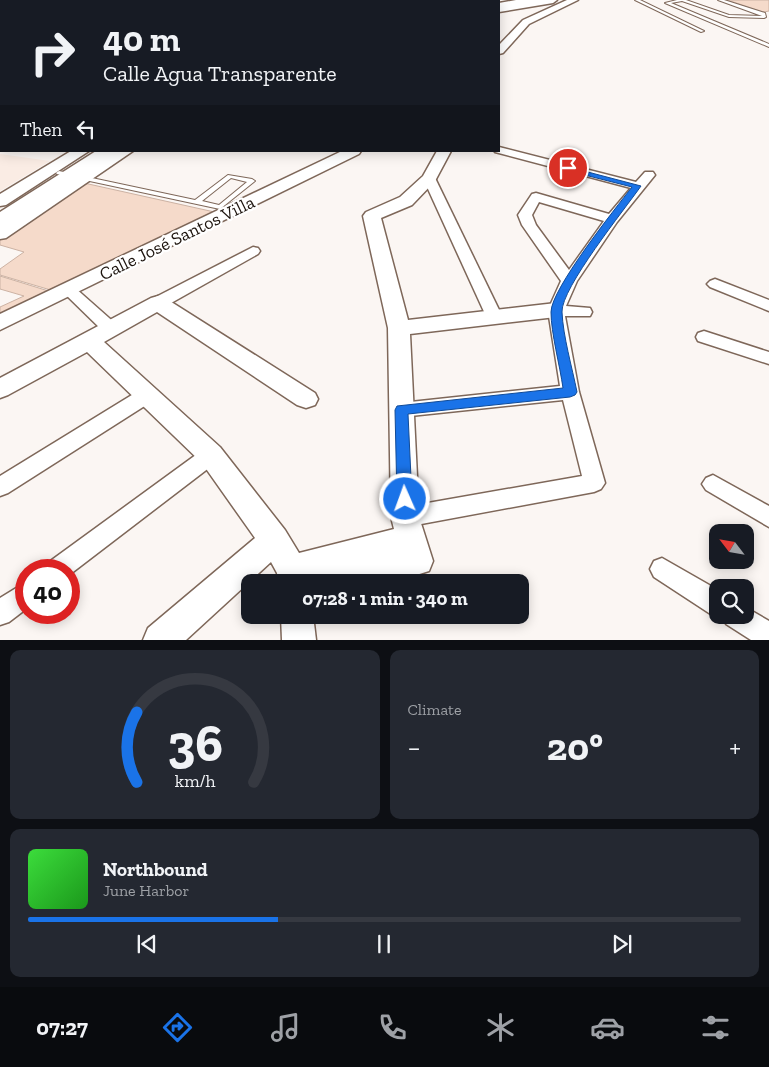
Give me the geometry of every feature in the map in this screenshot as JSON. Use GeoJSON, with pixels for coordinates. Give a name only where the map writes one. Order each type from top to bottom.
{"type":"FeatureCollection","features":[{"type":"Feature","properties":{"kind":"main road"},"geometry":{"type":"LineString","coordinates":[[500,5],[520,0]]}},
{"type":"Feature","properties":{"kind":"main road"},"geometry":{"type":"LineString","coordinates":[[500,5],[536,0]]}},
{"type":"Feature","properties":{"kind":"main road"},"geometry":{"type":"LineString","coordinates":[[0,221],[95,152]]}},
{"type":"Feature","properties":{"kind":"main road"},"geometry":{"type":"LineString","coordinates":[[0,210],[107,152]]}},
{"type":"Feature","properties":{"kind":"street"},"geometry":{"type":"LineString","coordinates":[[500,5],[554,0]]}},
{"type":"Feature","properties":{"kind":"street"},"geometry":{"type":"LineString","coordinates":[[500,51],[526,22],[574,0]]}},
{"type":"Feature","properties":{"kind":"street"},"geometry":{"type":"LineString","coordinates":[[299,574],[594,483],[570,392],[557,315],[569,281],[612,219],[643,180],[500,150]]}},
{"type":"Feature","properties":{"kind":"street"},"geometry":{"type":"LineString","coordinates":[[0,234],[61,176],[81,152]]}},
{"type":"Feature","properties":{"kind":"street"},"geometry":{"type":"LineString","coordinates":[[0,201],[123,152]]}},
{"type":"Feature","properties":{"kind":"street","name":"Calle José Santos Villa"},"geometry":{"type":"LineString","coordinates":[[0,323],[351,152]]}},
{"type":"Feature","properties":{"kind":"street"},"geometry":{"type":"LineString","coordinates":[[412,538],[401,410],[400,333],[372,216],[406,201],[429,178],[443,152]]}},
{"type":"Feature","properties":{"kind":"street"},"geometry":{"type":"LineString","coordinates":[[429,178],[494,316]]}},
{"type":"Feature","properties":{"kind":"street"},"geometry":{"type":"LineString","coordinates":[[569,281],[529,225],[525,216],[528,208],[536,197],[612,219]]}},
{"type":"Feature","properties":{"kind":"street"},"geometry":{"type":"LineString","coordinates":[[0,389],[253,251]]}},
{"type":"Feature","properties":{"kind":"street"},"geometry":{"type":"LineString","coordinates":[[715,284],[769,306]]}},
{"type":"Feature","properties":{"kind":"street"},"geometry":{"type":"LineString","coordinates":[[69,290],[100,335],[147,395],[211,454],[274,540],[292,574]]}},
{"type":"Feature","properties":{"kind":"street"},"geometry":{"type":"LineString","coordinates":[[158,303],[306,399]]}},
{"type":"Feature","properties":{"kind":"street"},"geometry":{"type":"LineString","coordinates":[[400,333],[584,312]]}},
{"type":"Feature","properties":{"kind":"street"},"geometry":{"type":"LineString","coordinates":[[400,333],[494,316],[557,315]]}},
{"type":"Feature","properties":{"kind":"street"},"geometry":{"type":"LineString","coordinates":[[704,337],[769,358]]}},
{"type":"Feature","properties":{"kind":"street"},"geometry":{"type":"LineString","coordinates":[[401,410],[570,392]]}},
{"type":"Feature","properties":{"kind":"street"},"geometry":{"type":"LineString","coordinates":[[0,487],[147,395]]}},
{"type":"Feature","properties":{"kind":"street"},"geometry":{"type":"LineString","coordinates":[[73,559],[211,454]]}},
{"type":"Feature","properties":{"kind":"street"},"geometry":{"type":"LineString","coordinates":[[713,484],[769,517]]}},
{"type":"Feature","properties":{"kind":"street"},"geometry":{"type":"LineString","coordinates":[[356,574],[412,538]]}},
{"type":"Feature","properties":{"kind":"street"},"geometry":{"type":"LineString","coordinates":[[160,640],[274,540]]}},
{"type":"Feature","properties":{"kind":"street"},"geometry":{"type":"LineString","coordinates":[[662,569],[709,598]]}},
{"type":"Feature","properties":{"kind":"street"},"geometry":{"type":"LineString","coordinates":[[0,613],[15,602]]}},
{"type":"Feature","properties":{"kind":"street"},"geometry":{"type":"LineString","coordinates":[[297,624],[298,640]]}},
{"type":"Feature","properties":{"kind":"street"},"geometry":{"type":"LineString","coordinates":[[750,624],[769,636]]}},
{"type":"Feature","properties":{"kind":"lane"},"geometry":{"type":"LineString","coordinates":[[636,0],[702,31]]}},
{"type":"Feature","properties":{"kind":"lane"},"geometry":{"type":"LineString","coordinates":[[769,17],[729,16],[682,0],[667,3],[769,46]]}},
{"type":"Feature","properties":{"kind":"lane"},"geometry":{"type":"LineString","coordinates":[[720,0],[764,14],[764,17]]}},
{"type":"Feature","properties":{"kind":"lane"},"geometry":{"type":"LineString","coordinates":[[61,176],[220,207],[252,181],[230,176],[197,202]]}},
{"type":"Feature","properties":{"kind":"shaded area"},"geometry":{"type":"Polygon","coordinates":[[[0,154],[50,161],[0,191],[0,154]]]}},
{"type":"Feature","properties":{"kind":"building"},"geometry":{"type":"Polygon","coordinates":[[[727,0],[769,0],[769,11],[764,12],[727,0]]]}},
{"type":"Feature","properties":{"kind":"building"},"geometry":{"type":"Polygon","coordinates":[[[84,183],[219,213],[54,291],[0,275],[0,269],[24,252],[0,245],[0,239],[84,183]]]}},
{"type":"Feature","properties":{"kind":"building"},"geometry":{"type":"Polygon","coordinates":[[[0,276],[55,293],[0,315],[0,307],[24,296],[0,289],[0,276]]]}},
{"type":"Feature","properties":{"kind":"route"},"geometry":{"type":"LineString","coordinates":[[405,499],[401,410],[570,392],[556,310],[569,281],[637,186],[568,168]]}}]}
